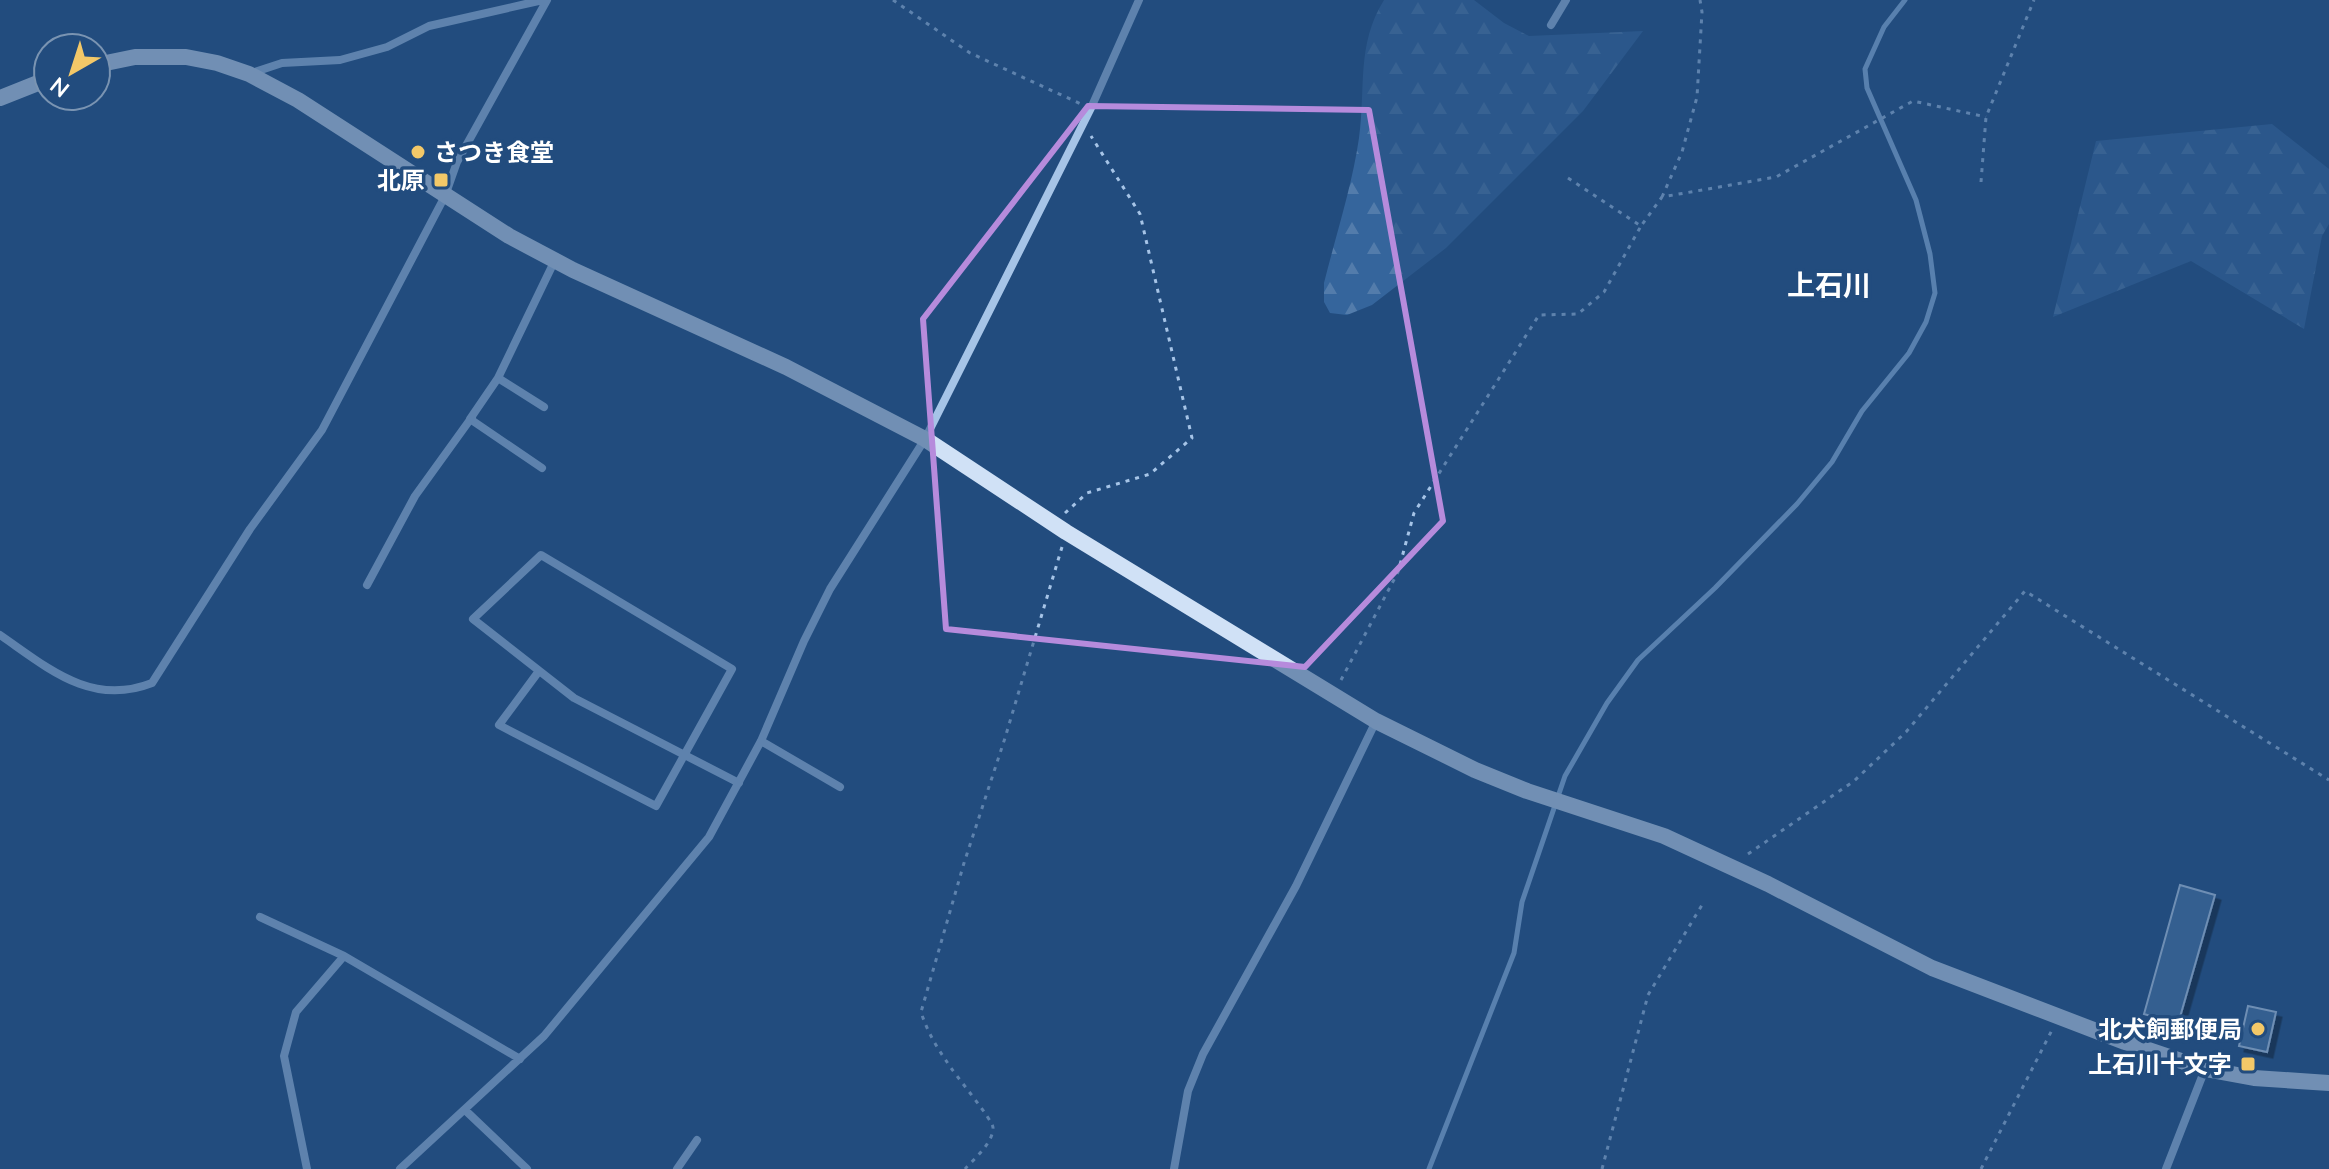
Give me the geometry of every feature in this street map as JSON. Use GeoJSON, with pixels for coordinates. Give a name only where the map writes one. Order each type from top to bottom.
{"type":"FeatureCollection","features":[{"type":"Feature","properties":{"kind":"street"},"geometry":{"type":"LineString","coordinates":[[249,74],[282,63],[340,60],[387,47],[429,26],[545,0]]}},
{"type":"Feature","properties":{"kind":"street"},"geometry":{"type":"LineString","coordinates":[[0,635],[60,676],[84,686],[110,691],[139,688],[152,683],[250,529],[322,430],[445,196],[457,162],[545,0]]}},
{"type":"Feature","properties":{"kind":"street"},"geometry":{"type":"LineString","coordinates":[[400,1169],[544,1036],[709,837],[761,741],[830,589],[925,439],[1084,124],[1139,0]]}},
{"type":"Feature","properties":{"kind":"street"},"geometry":{"type":"LineString","coordinates":[[1551,25],[1566,0]]}},
{"type":"Feature","properties":{"kind":"street"},"geometry":{"type":"LineString","coordinates":[[112,62],[135,57],[186,57],[249,74],[298,100],[509,236],[786,367],[925,439],[1060,528],[1376,721],[1475,770],[1527,791],[1664,836],[1732,866],[1932,968],[2059,1017],[2205,1069],[2254,1078],[2329,1083]]}},
{"type":"Feature","properties":{"kind":"street"},"geometry":{"type":"LineString","coordinates":[[0,98],[32,85]]}},
{"type":"Feature","properties":{"kind":"street"},"geometry":{"type":"LineString","coordinates":[[367,585],[415,496],[498,378],[555,260]]}},
{"type":"Feature","properties":{"kind":"street"},"geometry":{"type":"LineString","coordinates":[[498,378],[544,407]]}},
{"type":"Feature","properties":{"kind":"street"},"geometry":{"type":"LineString","coordinates":[[472,416],[470,419],[542,468]]}},
{"type":"Feature","properties":{"kind":"street"},"geometry":{"type":"LineString","coordinates":[[539,671],[499,725],[656,806],[685,755],[732,669],[541,555],[473,619],[574,698],[685,755],[739,783]]}},
{"type":"Feature","properties":{"kind":"street"},"geometry":{"type":"LineString","coordinates":[[1174,1169],[1188,1091],[1203,1054],[1296,886],[1376,721]]}},
{"type":"Feature","properties":{"kind":"street"},"geometry":{"type":"LineString","coordinates":[[761,741],[840,787]]}},
{"type":"Feature","properties":{"kind":"street"},"geometry":{"type":"LineString","coordinates":[[260,917],[344,956],[520,1059]]}},
{"type":"Feature","properties":{"kind":"street"},"geometry":{"type":"LineString","coordinates":[[307,1169],[284,1056],[296,1012],[344,956]]}},
{"type":"Feature","properties":{"kind":"street"},"geometry":{"type":"LineString","coordinates":[[2166,1169],[2205,1069]]}},
{"type":"Feature","properties":{"kind":"street"},"geometry":{"type":"LineString","coordinates":[[465,1110],[527,1169]]}},
{"type":"Feature","properties":{"kind":"street"},"geometry":{"type":"LineString","coordinates":[[677,1169],[697,1140]]}},
{"type":"Feature","properties":{"kind":"path"},"geometry":{"type":"LineString","coordinates":[[893,0],[970,53],[1091,108]]}},
{"type":"Feature","properties":{"kind":"path"},"geometry":{"type":"LineString","coordinates":[[1333,694],[1398,572],[1414,513],[1539,315],[1578,314],[1604,292],[1641,226],[1662,197],[1682,152],[1697,97],[1700,0]]}},
{"type":"Feature","properties":{"kind":"path"},"geometry":{"type":"LineString","coordinates":[[1981,182],[1986,117],[2034,0]]}},
{"type":"Feature","properties":{"kind":"path"},"geometry":{"type":"LineString","coordinates":[[1662,197],[1776,177],[1913,101],[1986,117]]}},
{"type":"Feature","properties":{"kind":"path"},"geometry":{"type":"LineString","coordinates":[[965,1169],[991,1138],[994,1126],[989,1115],[972,1099],[945,1060],[926,1029],[921,1012],[964,863],[1005,738],[1060,528],[1087,493],[1150,474],[1192,438],[1140,214],[1084,124]]}},
{"type":"Feature","properties":{"kind":"path"},"geometry":{"type":"LineString","coordinates":[[1568,178],[1641,226]]}},
{"type":"Feature","properties":{"kind":"path"},"geometry":{"type":"LineString","coordinates":[[1732,866],[1854,781],[1906,732],[2025,591],[2329,780]]}},
{"type":"Feature","properties":{"kind":"path"},"geometry":{"type":"LineString","coordinates":[[1602,1169],[1648,995],[1702,905]]}},
{"type":"Feature","properties":{"kind":"path"},"geometry":{"type":"LineString","coordinates":[[1981,1169],[2059,1017]]}},
{"type":"Feature","properties":{"kind":"highlighted area"},"geometry":{"type":"Polygon","coordinates":[[[1088,106],[1369,110],[1443,521],[1305,667],[946,629],[923,319],[1088,106]]]}},
{"type":"Feature","properties":{"kind":"green space"},"geometry":{"type":"Polygon","coordinates":[[[1384,0],[1474,0],[1504,23],[1529,36],[1643,31],[1583,111],[1446,248],[1372,305],[1347,315],[1330,313],[1324,302],[1324,283],[1356,156],[1369,34],[1384,0]]]}},
{"type":"Feature","properties":{"kind":"green space"},"geometry":{"type":"Polygon","coordinates":[[[2272,124],[2329,169],[2329,224],[2322,236],[2304,329],[2191,261],[2053,317],[2096,141],[2272,124]]]}},
{"type":"Feature","properties":{"kind":"building"},"geometry":{"type":"Polygon","coordinates":[[[2180,885],[2215,895],[2178,1024],[2144,1014],[2180,885]]]}},
{"type":"Feature","properties":{"kind":"building","name":"北犬飼郵便局"},"geometry":{"type":"Polygon","coordinates":[[[2248,1006],[2276,1012],[2267,1052],[2239,1046],[2248,1006]]]}},
{"type":"Feature","properties":{"kind":"waterway"},"geometry":{"type":"LineString","coordinates":[[1429,1169],[1514,953],[1522,902],[1565,776],[1607,703],[1638,660],[1715,588],[1797,504],[1832,462],[1862,411],[1909,353],[1926,322],[1935,293],[1930,254],[1916,200],[1867,88],[1865,69],[1884,27],[1905,0]]}},
{"type":"Feature","properties":{"kind":"place","name":"さつき食堂"},"geometry":{"type":"Point","coordinates":[418,152]}},
{"type":"Feature","properties":{"kind":"place","name":"北原"},"geometry":{"type":"Point","coordinates":[441,180]}},
{"type":"Feature","properties":{"kind":"place","name":"北犬飼郵便局"},"geometry":{"type":"Point","coordinates":[2258,1029]}},
{"type":"Feature","properties":{"kind":"place","name":"上石川十文字"},"geometry":{"type":"Point","coordinates":[2248,1064]}},
{"type":"Feature","properties":{"kind":"district","name":"上石川"},"geometry":{"type":"Point","coordinates":[1829,284]}}]}
